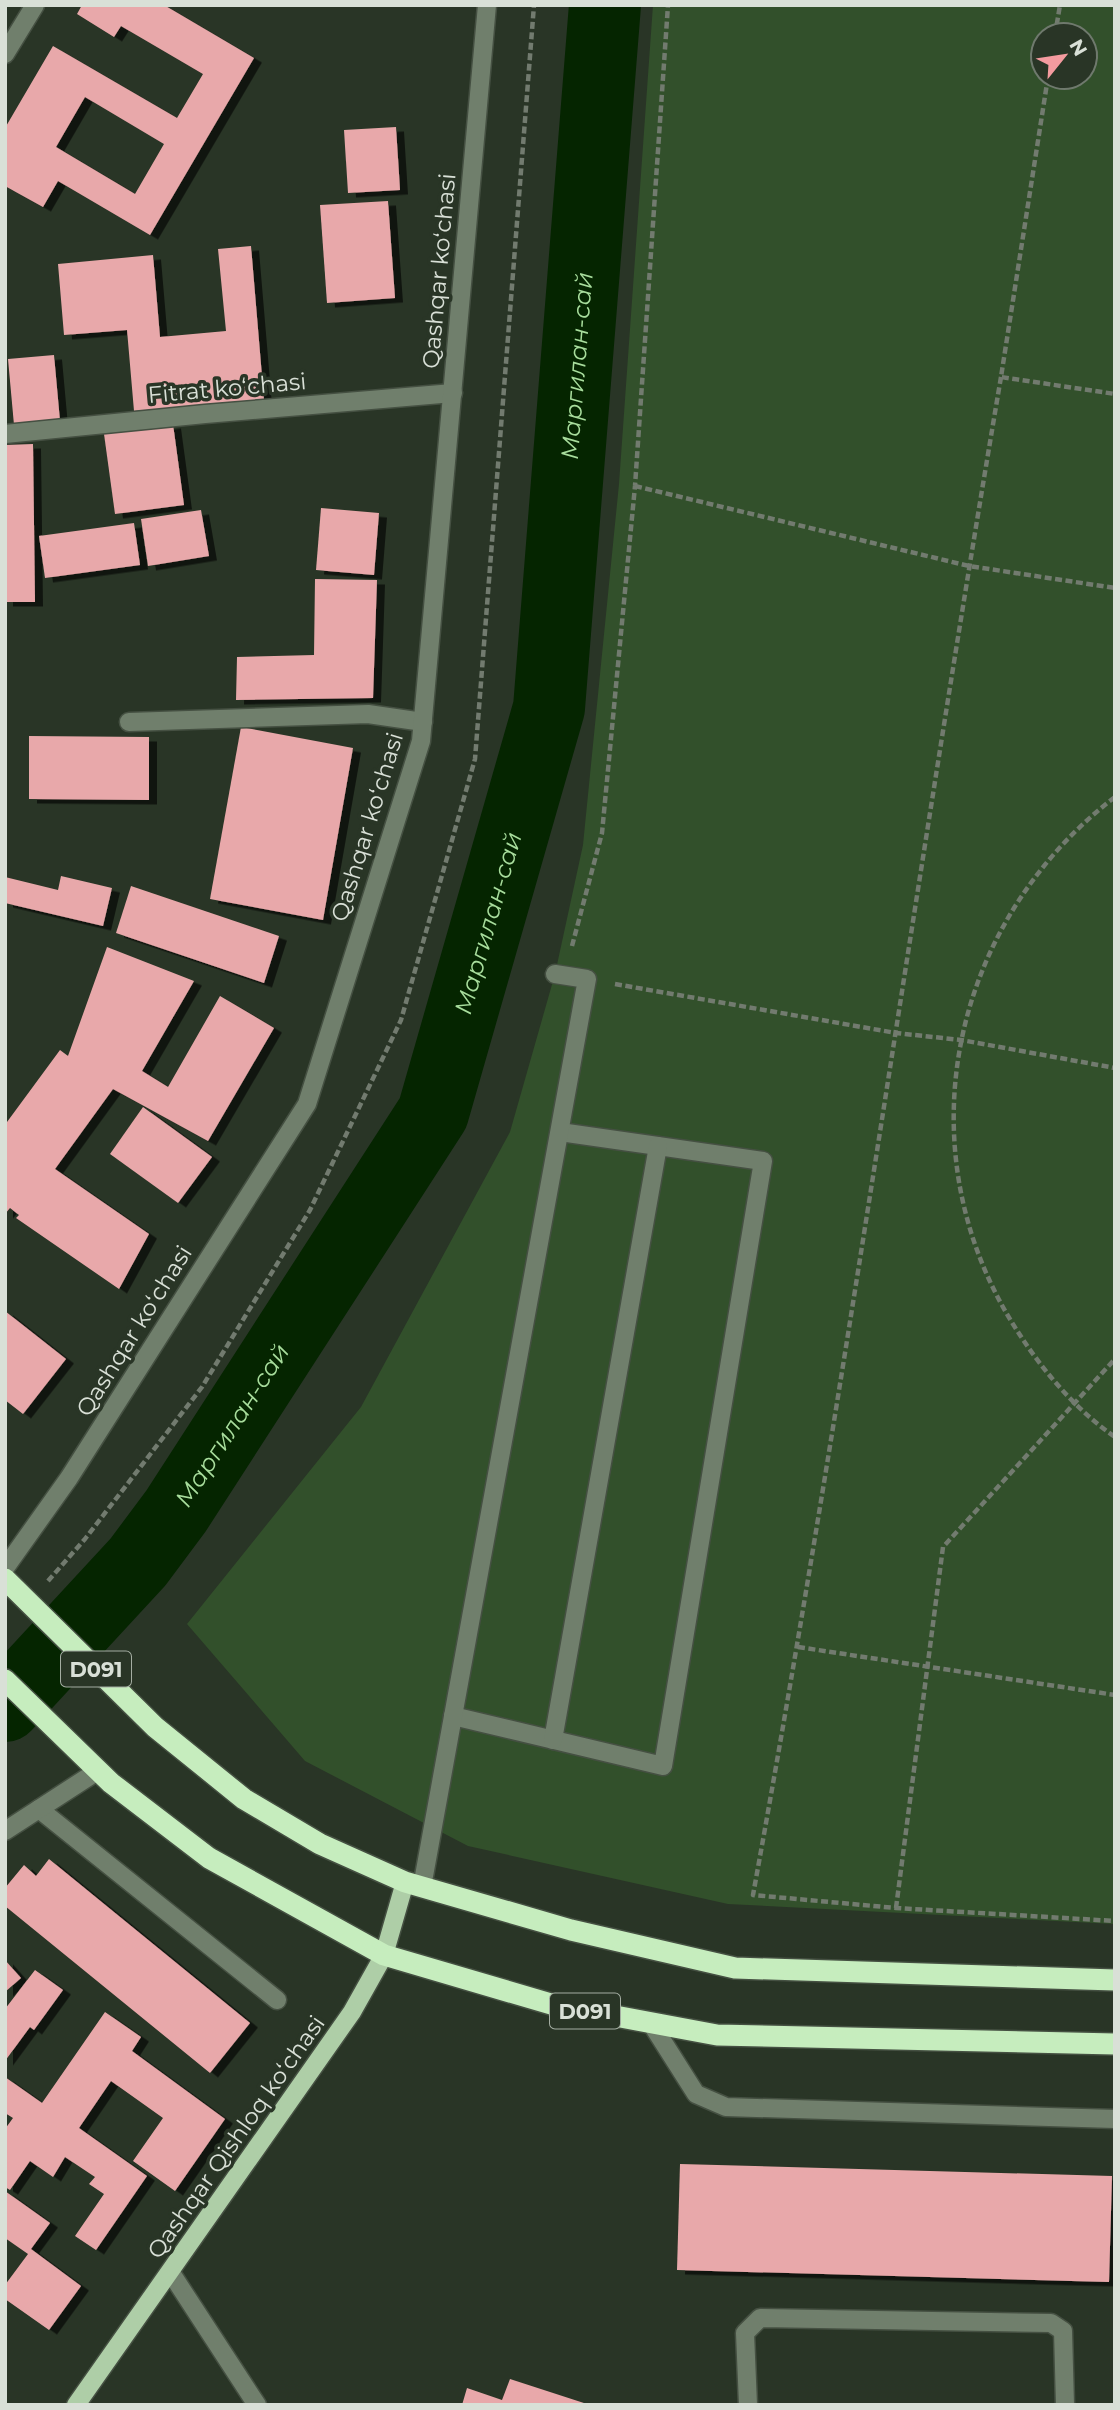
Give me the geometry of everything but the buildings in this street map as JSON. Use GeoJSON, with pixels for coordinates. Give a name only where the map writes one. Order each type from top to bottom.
{"type":"FeatureCollection","features":[{"type":"Feature","properties":{"kind":"highway","name":"D091"},"geometry":{"type":"LineString","coordinates":[[5,1579],[155,1727],[244,1799],[320,1844],[413,1884],[571,1930],[735,1968],[1115,1980]]}},
{"type":"Feature","properties":{"kind":"highway","name":"D091"},"geometry":{"type":"LineString","coordinates":[[5,1680],[105,1777],[209,1858],[384,1955],[551,2004],[717,2035],[1115,2044]]}},
{"type":"Feature","properties":{"kind":"main road","name":"Qashqar Qishloq koʻchasi"},"geometry":{"type":"LineString","coordinates":[[76,2405],[352,2012],[384,1955],[413,1884]]}},
{"type":"Feature","properties":{"kind":"street"},"geometry":{"type":"LineString","coordinates":[[5,54],[35,5]]}},
{"type":"Feature","properties":{"kind":"street","name":"Qashqar koʻchasi"},"geometry":{"type":"LineString","coordinates":[[5,1568],[69,1478],[307,1104],[421,741],[487,5]]}},
{"type":"Feature","properties":{"kind":"street","name":"Fitrat koʻchasi"},"geometry":{"type":"LineString","coordinates":[[5,434],[453,393]]}},
{"type":"Feature","properties":{"kind":"street"},"geometry":{"type":"LineString","coordinates":[[129,722],[369,714],[423,722]]}},
{"type":"Feature","properties":{"kind":"street"},"geometry":{"type":"LineString","coordinates":[[413,1884],[453,1716],[587,979],[560,975]]}},
{"type":"Feature","properties":{"kind":"street"},"geometry":{"type":"LineString","coordinates":[[453,1716],[663,1766],[763,1161],[560,1132]]}},
{"type":"Feature","properties":{"kind":"street"},"geometry":{"type":"LineString","coordinates":[[553,1740],[659,1146]]}},
{"type":"Feature","properties":{"kind":"street"},"geometry":{"type":"LineString","coordinates":[[5,1831],[39,1809],[105,1777]]}},
{"type":"Feature","properties":{"kind":"street"},"geometry":{"type":"LineString","coordinates":[[39,1809],[277,2000]]}},
{"type":"Feature","properties":{"kind":"street"},"geometry":{"type":"LineString","coordinates":[[651,2023],[696,2094],[726,2107],[1115,2119]]}},
{"type":"Feature","properties":{"kind":"street"},"geometry":{"type":"LineString","coordinates":[[171,2273],[257,2405]]}},
{"type":"Feature","properties":{"kind":"street"},"geometry":{"type":"LineString","coordinates":[[748,2405],[745,2333],[760,2318],[1051,2323],[1063,2332],[1065,2405]]}},
{"type":"Feature","properties":{"kind":"path"},"geometry":{"type":"LineString","coordinates":[[560,975],[602,834],[635,486],[668,5]]}},
{"type":"Feature","properties":{"kind":"path"},"geometry":{"type":"LineString","coordinates":[[1046,91],[798,1647],[753,1895],[896,1908],[1115,1921]]}},
{"type":"Feature","properties":{"kind":"path"},"geometry":{"type":"LineString","coordinates":[[1001,377],[1115,394]]}},
{"type":"Feature","properties":{"kind":"path"},"geometry":{"type":"LineString","coordinates":[[635,486],[969,566],[1115,589]]}},
{"type":"Feature","properties":{"kind":"path"},"geometry":{"type":"LineString","coordinates":[[1115,797],[1091,815],[1056,849],[1024,889],[999,932],[978,977],[961,1040],[955,1075],[953,1125],[958,1175],[968,1223],[984,1271],[1007,1316],[1035,1358],[1075,1403],[1115,1437]]}},
{"type":"Feature","properties":{"kind":"path"},"geometry":{"type":"LineString","coordinates":[[587,979],[1115,1068]]}},
{"type":"Feature","properties":{"kind":"path"},"geometry":{"type":"LineString","coordinates":[[896,1908],[943,1547],[1115,1359]]}},
{"type":"Feature","properties":{"kind":"path"},"geometry":{"type":"LineString","coordinates":[[798,1647],[1115,1695]]}},
{"type":"Feature","properties":{"kind":"green space"},"geometry":{"type":"Polygon","coordinates":[[[653,5],[1115,5],[1115,1924],[728,1904],[468,1846],[305,1761],[187,1624],[361,1407],[510,1132],[555,974],[583,845],[619,484],[653,5]]]}},
{"type":"Feature","properties":{"kind":"waterway","name":"Маргилан-сай"},"geometry":{"type":"LineString","coordinates":[[5,1706],[138,1562],[176,1511],[433,1113],[549,708],[605,5]]}}]}
